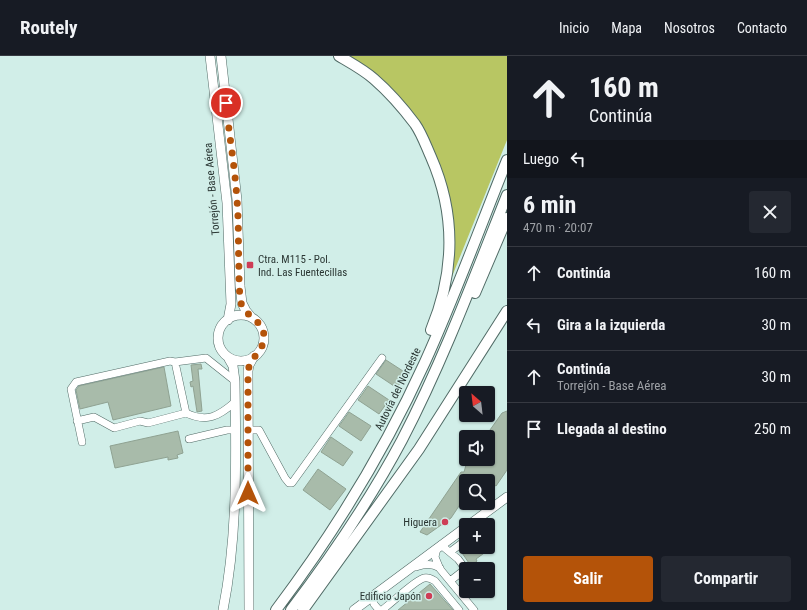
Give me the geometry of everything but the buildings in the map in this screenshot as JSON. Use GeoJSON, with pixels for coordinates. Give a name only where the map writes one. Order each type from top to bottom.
{"type":"FeatureCollection","features":[{"type":"Feature","properties":{"kind":"highway"},"geometry":{"type":"LineString","coordinates":[[339,56],[374,78],[415,125],[438,174],[443,190],[450,232],[449,267],[445,289],[436,318],[390,434]]}},
{"type":"Feature","properties":{"kind":"highway","name":"Autovía del Nordeste"},"geometry":{"type":"LineString","coordinates":[[276,610],[293,588],[350,502],[390,434],[425,362],[507,160]]}},
{"type":"Feature","properties":{"kind":"highway"},"geometry":{"type":"LineString","coordinates":[[448,344],[507,195]]}},
{"type":"Feature","properties":{"kind":"highway"},"geometry":{"type":"LineString","coordinates":[[291,610],[362,509],[402,440],[448,344],[472,300],[507,218]]}},
{"type":"Feature","properties":{"kind":"highway"},"geometry":{"type":"LineString","coordinates":[[303,610],[419,449],[507,311]]}},
{"type":"Feature","properties":{"kind":"main road","name":"Torrejón - Base Aérea"},"geometry":{"type":"LineString","coordinates":[[210,56],[227,203],[231,304],[228,320]]}},
{"type":"Feature","properties":{"kind":"main road","name":"Torrejón - Base Aérea"},"geometry":{"type":"LineString","coordinates":[[221,56],[237,200],[240,286],[242,303],[251,317]]}},
{"type":"Feature","properties":{"kind":"main road"},"geometry":{"type":"LineString","coordinates":[[223,610],[231,556],[234,486],[235,381],[233,366],[230,359],[220,348],[218,335],[221,326],[228,320],[239,315],[251,317],[260,323],[264,334],[262,346],[254,356],[249,365],[248,371],[249,610]]}},
{"type":"Feature","properties":{"kind":"main road"},"geometry":{"type":"LineString","coordinates":[[230,359],[240,361],[254,356]]}},
{"type":"Feature","properties":{"kind":"main road"},"geometry":{"type":"LineString","coordinates":[[479,518],[507,497]]}},
{"type":"Feature","properties":{"kind":"main road"},"geometry":{"type":"LineString","coordinates":[[355,610],[406,570],[459,533]]}},
{"type":"Feature","properties":{"kind":"street"},"geometry":{"type":"LineString","coordinates":[[82,442],[71,389],[76,382],[170,361],[175,362],[206,358],[235,381]]}},
{"type":"Feature","properties":{"kind":"street"},"geometry":{"type":"LineString","coordinates":[[248,430],[259,430],[285,478],[289,483],[292,483],[382,358]]}},
{"type":"Feature","properties":{"kind":"street"},"geometry":{"type":"LineString","coordinates":[[175,362],[186,413]]}},
{"type":"Feature","properties":{"kind":"street"},"geometry":{"type":"LineString","coordinates":[[78,421],[94,417],[114,428],[140,421],[148,423],[186,413],[195,418],[207,418],[219,415],[235,402]]}},
{"type":"Feature","properties":{"kind":"street"},"geometry":{"type":"LineString","coordinates":[[190,439],[227,430],[235,430]]}},
{"type":"Feature","properties":{"kind":"street"},"geometry":{"type":"LineString","coordinates":[[440,569],[435,557],[439,547],[446,537],[507,493]]}},
{"type":"Feature","properties":{"kind":"street"},"geometry":{"type":"LineString","coordinates":[[450,552],[459,545]]}},
{"type":"Feature","properties":{"kind":"street"},"geometry":{"type":"LineString","coordinates":[[439,547],[450,552],[464,567],[463,571],[450,581]]}},
{"type":"Feature","properties":{"kind":"street"},"geometry":{"type":"LineString","coordinates":[[406,570],[428,564],[434,565],[440,569],[474,610]]}},
{"type":"Feature","properties":{"kind":"street"},"geometry":{"type":"LineString","coordinates":[[372,597],[374,604],[381,610],[417,581],[431,578],[459,610]]}},
{"type":"Feature","properties":{"kind":"green space"},"geometry":{"type":"Polygon","coordinates":[[[349,56],[507,56],[507,140],[449,284],[453,226],[449,195],[440,165],[425,133],[381,80],[349,56]]]}},
{"type":"Feature","properties":{"kind":"place","name":"Ctra. M115 - Pol. Ind. Las Fuentecillas"},"geometry":{"type":"Point","coordinates":[250,265]}},
{"type":"Feature","properties":{"kind":"place","name":"Higuera"},"geometry":{"type":"Point","coordinates":[445,522]}},
{"type":"Feature","properties":{"kind":"place","name":"Edificio Japón"},"geometry":{"type":"Point","coordinates":[429,596]}},
{"type":"Feature","properties":{"kind":"route"},"geometry":{"type":"LineString","coordinates":[[226,103],[237,200],[242,303],[251,317],[260,323],[264,334],[262,346],[254,356],[249,365],[248,371],[248,493]]}}]}
